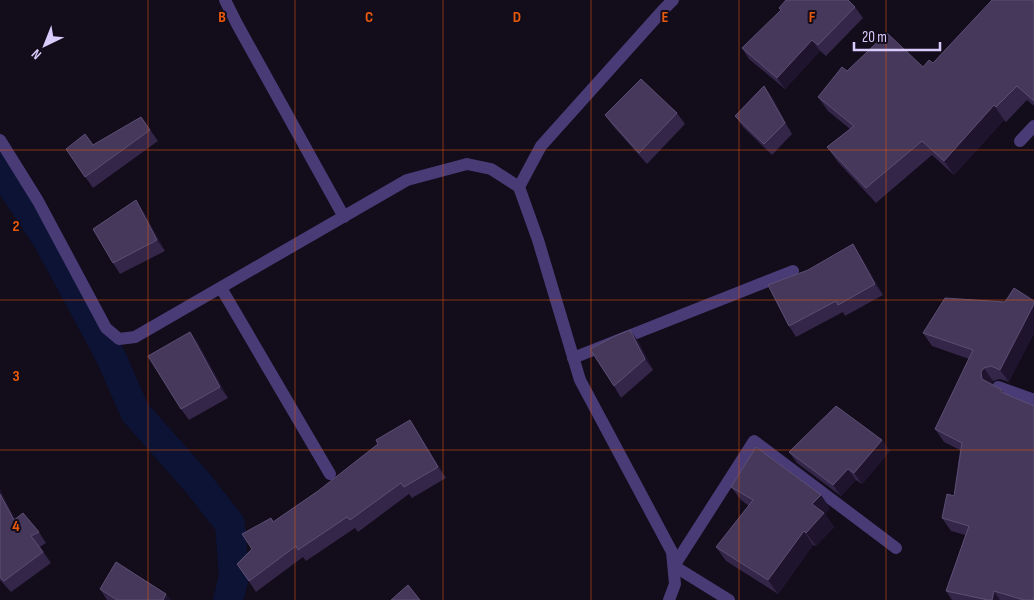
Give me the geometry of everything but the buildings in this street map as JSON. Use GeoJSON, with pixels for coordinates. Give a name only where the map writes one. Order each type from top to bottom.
{"type":"FeatureCollection","features":[{"type":"Feature","properties":{"kind":"street"},"geometry":{"type":"LineString","coordinates":[[226,0],[242,33],[344,217]]}},
{"type":"Feature","properties":{"kind":"street"},"geometry":{"type":"LineString","coordinates":[[519,187],[541,146],[673,0]]}},
{"type":"Feature","properties":{"kind":"street"},"geometry":{"type":"LineString","coordinates":[[1020,141],[1034,126]]}},
{"type":"Feature","properties":{"kind":"street"},"geometry":{"type":"LineString","coordinates":[[0,140],[38,200],[106,328],[119,339],[135,337],[407,180],[467,164],[491,169],[519,187],[538,240],[580,380],[672,552],[675,584],[669,600]]}},
{"type":"Feature","properties":{"kind":"street"},"geometry":{"type":"LineString","coordinates":[[573,358],[793,271]]}},
{"type":"Feature","properties":{"kind":"street"},"geometry":{"type":"LineString","coordinates":[[221,288],[330,474]]}},
{"type":"Feature","properties":{"kind":"street"},"geometry":{"type":"LineString","coordinates":[[998,387],[1034,400]]}},
{"type":"Feature","properties":{"kind":"street"},"geometry":{"type":"LineString","coordinates":[[674,566],[754,441],[896,548]]}},
{"type":"Feature","properties":{"kind":"street"},"geometry":{"type":"LineString","coordinates":[[674,566],[729,600]]}},
{"type":"Feature","properties":{"kind":"waterway"},"geometry":{"type":"LineString","coordinates":[[0,168],[48,240],[111,357],[135,412],[197,482],[230,524],[234,577],[228,600]]}}]}
